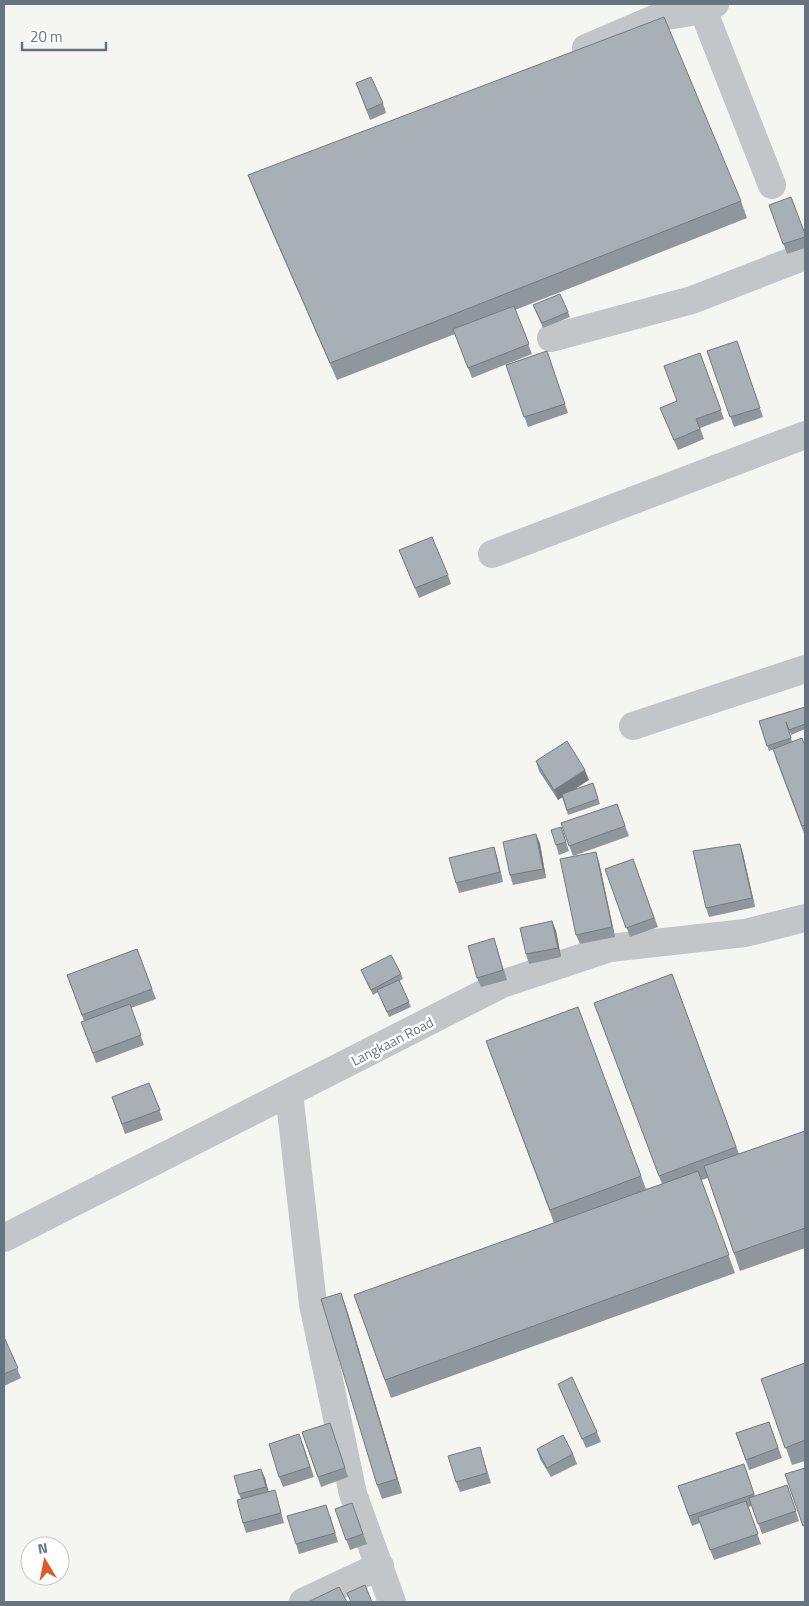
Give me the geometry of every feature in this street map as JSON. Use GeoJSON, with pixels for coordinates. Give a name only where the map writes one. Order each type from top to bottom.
{"type":"FeatureCollection","features":[{"type":"Feature","properties":{"kind":"street"},"geometry":{"type":"LineString","coordinates":[[566,57],[656,18],[709,7],[772,185]]}},
{"type":"Feature","properties":{"kind":"street"},"geometry":{"type":"LineString","coordinates":[[551,338],[692,300],[805,256]]}},
{"type":"Feature","properties":{"kind":"street"},"geometry":{"type":"LineString","coordinates":[[492,554],[805,435]]}},
{"type":"Feature","properties":{"kind":"street"},"geometry":{"type":"LineString","coordinates":[[633,726],[805,668]]}},
{"type":"Feature","properties":{"kind":"street","name":"Langkaan Road"},"geometry":{"type":"LineString","coordinates":[[4,1238],[502,984],[610,948],[745,933],[805,918]]}},
{"type":"Feature","properties":{"kind":"street"},"geometry":{"type":"LineString","coordinates":[[289,1093],[313,1304],[353,1494],[392,1602]]}},
{"type":"Feature","properties":{"kind":"street"},"geometry":{"type":"LineString","coordinates":[[303,1602],[380,1566]]}},
{"type":"Feature","properties":{"kind":"building"},"geometry":{"type":"Polygon","coordinates":[[[664,17],[741,201],[330,363],[248,175],[664,17]]]}},
{"type":"Feature","properties":{"kind":"building"},"geometry":{"type":"Polygon","coordinates":[[[371,77],[383,103],[367,110],[356,83],[371,77]]]}},
{"type":"Feature","properties":{"kind":"building"},"geometry":{"type":"Polygon","coordinates":[[[791,197],[805,237],[783,244],[769,205],[791,197]]]}},
{"type":"Feature","properties":{"kind":"building"},"geometry":{"type":"Polygon","coordinates":[[[560,294],[568,312],[542,323],[533,305],[560,294]]]}},
{"type":"Feature","properties":{"kind":"building"},"geometry":{"type":"Polygon","coordinates":[[[514,306],[529,344],[468,368],[453,329],[514,306]]]}},
{"type":"Feature","properties":{"kind":"building"},"geometry":{"type":"Polygon","coordinates":[[[737,341],[760,408],[730,417],[707,351],[737,341]]]}},
{"type":"Feature","properties":{"kind":"building"},"geometry":{"type":"Polygon","coordinates":[[[547,351],[565,404],[524,417],[506,365],[547,351]]]}},
{"type":"Feature","properties":{"kind":"building"},"geometry":{"type":"Polygon","coordinates":[[[700,353],[721,410],[696,419],[700,429],[674,440],[660,408],[677,401],[664,366],[700,353]]]}},
{"type":"Feature","properties":{"kind":"building"},"geometry":{"type":"Polygon","coordinates":[[[432,537],[448,575],[415,588],[399,550],[432,537]]]}},
{"type":"Feature","properties":{"kind":"building"},"geometry":{"type":"Polygon","coordinates":[[[805,707],[805,724],[789,730],[786,722],[791,738],[767,746],[759,721],[805,707]]]}},
{"type":"Feature","properties":{"kind":"building"},"geometry":{"type":"Polygon","coordinates":[[[802,738],[805,746],[805,825],[802,826],[773,749],[802,738]]]}},
{"type":"Feature","properties":{"kind":"building"},"geometry":{"type":"Polygon","coordinates":[[[567,741],[585,770],[554,790],[536,761],[567,741]]]}},
{"type":"Feature","properties":{"kind":"building"},"geometry":{"type":"Polygon","coordinates":[[[593,783],[598,799],[567,810],[562,794],[593,783]]]}},
{"type":"Feature","properties":{"kind":"building"},"geometry":{"type":"Polygon","coordinates":[[[617,804],[625,826],[569,846],[561,823],[617,804]]]}},
{"type":"Feature","properties":{"kind":"building"},"geometry":{"type":"Polygon","coordinates":[[[561,827],[566,842],[556,845],[551,830],[561,827]]]}},
{"type":"Feature","properties":{"kind":"building"},"geometry":{"type":"Polygon","coordinates":[[[536,834],[543,869],[510,875],[503,842],[536,834]]]}},
{"type":"Feature","properties":{"kind":"building"},"geometry":{"type":"Polygon","coordinates":[[[740,844],[752,898],[706,908],[693,851],[740,844]]]}},
{"type":"Feature","properties":{"kind":"building"},"geometry":{"type":"Polygon","coordinates":[[[494,847],[500,872],[456,883],[449,858],[494,847]]]}},
{"type":"Feature","properties":{"kind":"building"},"geometry":{"type":"Polygon","coordinates":[[[596,852],[612,927],[576,935],[560,859],[596,852]]]}},
{"type":"Feature","properties":{"kind":"building"},"geometry":{"type":"Polygon","coordinates":[[[633,859],[654,918],[626,928],[605,869],[633,859]]]}},
{"type":"Feature","properties":{"kind":"building"},"geometry":{"type":"Polygon","coordinates":[[[552,921],[558,948],[526,954],[520,928],[552,921]]]}},
{"type":"Feature","properties":{"kind":"building"},"geometry":{"type":"Polygon","coordinates":[[[494,938],[503,970],[477,978],[468,946],[494,938]]]}},
{"type":"Feature","properties":{"kind":"building"},"geometry":{"type":"Polygon","coordinates":[[[137,949],[152,989],[82,1015],[67,975],[137,949]]]}},
{"type":"Feature","properties":{"kind":"building"},"geometry":{"type":"Polygon","coordinates":[[[391,955],[401,974],[371,990],[361,970],[391,955]]]}},
{"type":"Feature","properties":{"kind":"building"},"geometry":{"type":"Polygon","coordinates":[[[672,974],[736,1147],[659,1176],[594,1003],[672,974]]]}},
{"type":"Feature","properties":{"kind":"building"},"geometry":{"type":"Polygon","coordinates":[[[399,980],[409,1002],[387,1012],[377,990],[399,980]]]}},
{"type":"Feature","properties":{"kind":"building"},"geometry":{"type":"Polygon","coordinates":[[[130,1004],[141,1035],[93,1053],[81,1022],[130,1004]]]}},
{"type":"Feature","properties":{"kind":"building"},"geometry":{"type":"Polygon","coordinates":[[[578,1007],[641,1176],[550,1210],[486,1041],[578,1007]]]}},
{"type":"Feature","properties":{"kind":"building"},"geometry":{"type":"Polygon","coordinates":[[[149,1083],[160,1110],[122,1124],[112,1097],[149,1083]]]}},
{"type":"Feature","properties":{"kind":"building"},"geometry":{"type":"Polygon","coordinates":[[[805,1131],[805,1228],[734,1253],[704,1166],[805,1131]]]}},
{"type":"Feature","properties":{"kind":"building"},"geometry":{"type":"Polygon","coordinates":[[[698,1171],[729,1255],[385,1380],[354,1295],[698,1171]]]}},
{"type":"Feature","properties":{"kind":"building"},"geometry":{"type":"Polygon","coordinates":[[[341,1293],[397,1479],[377,1485],[321,1299],[341,1293]]]}},
{"type":"Feature","properties":{"kind":"building"},"geometry":{"type":"Polygon","coordinates":[[[4,1337],[18,1368],[4,1374],[4,1337]]]}},
{"type":"Feature","properties":{"kind":"building"},"geometry":{"type":"Polygon","coordinates":[[[805,1363],[805,1440],[785,1448],[761,1379],[805,1363]]]}},
{"type":"Feature","properties":{"kind":"building"},"geometry":{"type":"Polygon","coordinates":[[[572,1377],[597,1432],[582,1439],[558,1384],[572,1377]]]}},
{"type":"Feature","properties":{"kind":"building"},"geometry":{"type":"Polygon","coordinates":[[[769,1422],[778,1448],[746,1460],[736,1433],[769,1422]]]}},
{"type":"Feature","properties":{"kind":"building"},"geometry":{"type":"Polygon","coordinates":[[[330,1423],[345,1468],[318,1477],[302,1432],[330,1423]]]}},
{"type":"Feature","properties":{"kind":"building"},"geometry":{"type":"Polygon","coordinates":[[[299,1434],[310,1467],[279,1477],[269,1444],[299,1434]]]}},
{"type":"Feature","properties":{"kind":"building"},"geometry":{"type":"Polygon","coordinates":[[[563,1435],[573,1454],[547,1468],[537,1449],[563,1435]]]}},
{"type":"Feature","properties":{"kind":"building"},"geometry":{"type":"Polygon","coordinates":[[[480,1447],[487,1473],[456,1482],[448,1456],[480,1447]]]}},
{"type":"Feature","properties":{"kind":"building"},"geometry":{"type":"Polygon","coordinates":[[[744,1464],[754,1494],[689,1516],[678,1486],[744,1464]]]}},
{"type":"Feature","properties":{"kind":"building"},"geometry":{"type":"Polygon","coordinates":[[[805,1468],[805,1525],[803,1526],[785,1474],[805,1468]]]}},
{"type":"Feature","properties":{"kind":"building"},"geometry":{"type":"Polygon","coordinates":[[[261,1469],[266,1487],[239,1494],[234,1476],[261,1469]]]}},
{"type":"Feature","properties":{"kind":"building"},"geometry":{"type":"Polygon","coordinates":[[[787,1485],[796,1511],[758,1524],[749,1498],[787,1485]]]}},
{"type":"Feature","properties":{"kind":"building"},"geometry":{"type":"Polygon","coordinates":[[[275,1490],[281,1513],[243,1523],[237,1500],[275,1490]]]}},
{"type":"Feature","properties":{"kind":"building"},"geometry":{"type":"Polygon","coordinates":[[[746,1501],[758,1534],[710,1550],[698,1517],[746,1501]]]}},
{"type":"Feature","properties":{"kind":"building"},"geometry":{"type":"Polygon","coordinates":[[[352,1503],[363,1534],[346,1540],[335,1509],[352,1503]]]}},
{"type":"Feature","properties":{"kind":"building"},"geometry":{"type":"Polygon","coordinates":[[[326,1505],[335,1533],[296,1544],[287,1516],[326,1505]]]}},
{"type":"Feature","properties":{"kind":"building"},"geometry":{"type":"Polygon","coordinates":[[[365,1585],[372,1602],[351,1602],[347,1593],[365,1585]]]}},
{"type":"Feature","properties":{"kind":"building"},"geometry":{"type":"Polygon","coordinates":[[[339,1587],[347,1602],[308,1602],[339,1587]]]}}]}
